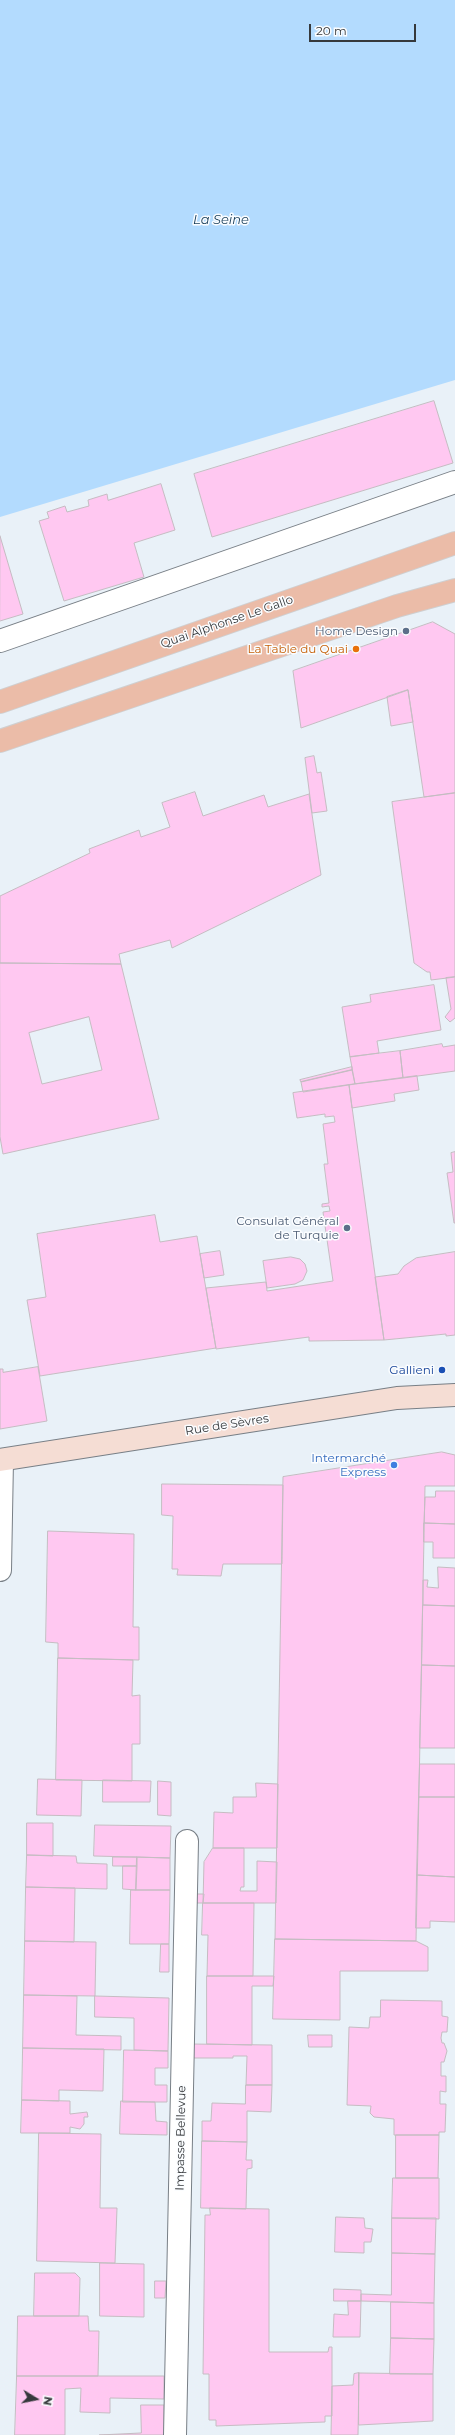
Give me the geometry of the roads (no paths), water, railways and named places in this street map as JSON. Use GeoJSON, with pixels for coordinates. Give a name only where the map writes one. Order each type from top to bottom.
{"type":"FeatureCollection","features":[{"type":"Feature","properties":{"kind":"main road","name":"Quai Alphonse Le Gallo"},"geometry":{"type":"LineString","coordinates":[[0,702],[455,543]]}},
{"type":"Feature","properties":{"kind":"main road"},"geometry":{"type":"LineString","coordinates":[[0,741],[397,606],[455,590]]}},
{"type":"Feature","properties":{"kind":"street"},"geometry":{"type":"LineString","coordinates":[[0,641],[455,482]]}},
{"type":"Feature","properties":{"kind":"street","name":"Rue de Sèvres"},"geometry":{"type":"LineString","coordinates":[[1,1460],[397,1398],[455,1395]]}},
{"type":"Feature","properties":{"kind":"street"},"geometry":{"type":"LineString","coordinates":[[0,1570],[1,1460]]}},
{"type":"Feature","properties":{"kind":"street","name":"Impasse Bellevue"},"geometry":{"type":"LineString","coordinates":[[175,2435],[188,1841]]}},
{"type":"Feature","properties":{"kind":"water","name":"La Seine"},"geometry":{"type":"Polygon","coordinates":[[[0,0],[455,0],[455,380],[0,517],[0,0]]]}},
{"type":"Feature","properties":{"kind":"place","name":"Home Design"},"geometry":{"type":"Point","coordinates":[406,631]}},
{"type":"Feature","properties":{"kind":"place","name":"La Table du Quai"},"geometry":{"type":"Point","coordinates":[356,649]}},
{"type":"Feature","properties":{"kind":"place","name":"Consulat Général de Turquie"},"geometry":{"type":"Point","coordinates":[347,1228]}},
{"type":"Feature","properties":{"kind":"place","name":"Gallieni"},"geometry":{"type":"Point","coordinates":[442,1370]}},
{"type":"Feature","properties":{"kind":"place","name":"Intermarché Express"},"geometry":{"type":"Point","coordinates":[394,1465]}}]}
